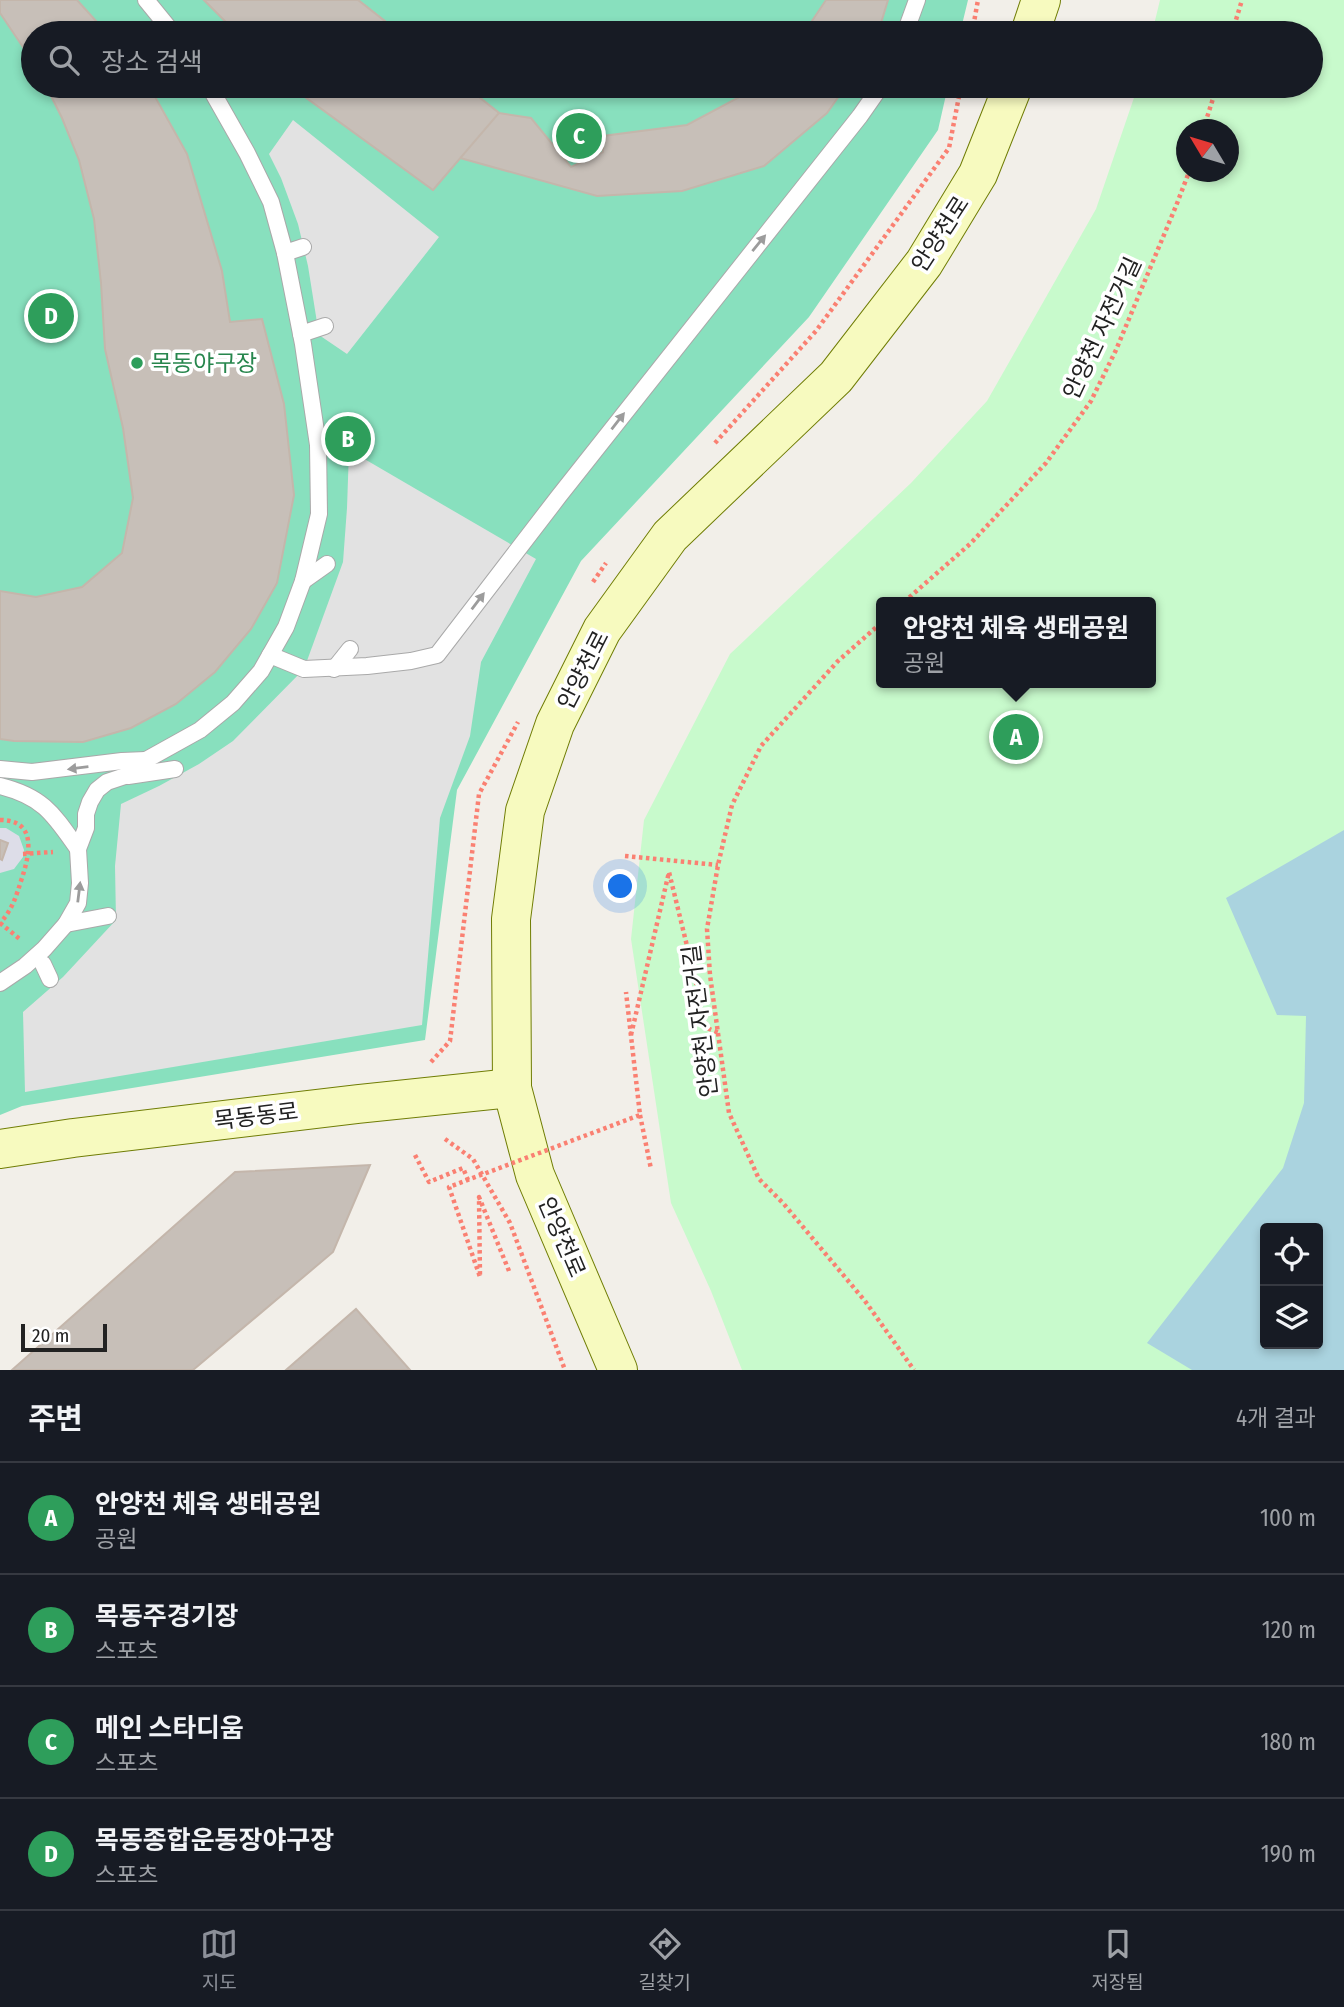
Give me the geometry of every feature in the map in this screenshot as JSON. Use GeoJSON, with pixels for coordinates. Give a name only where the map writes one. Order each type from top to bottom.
{"type":"FeatureCollection","features":[{"type":"Feature","properties":{"kind":"main road"},"geometry":{"type":"LineString","coordinates":[[1034,21],[1041,0]]}},
{"type":"Feature","properties":{"kind":"main road","name":"안양천로"},"geometry":{"type":"LineString","coordinates":[[618,1370],[535,1175],[512,1088],[511,919],[525,810],[555,724],[602,630],[670,536],[835,377],[924,263],[978,174],[1008,98]]}},
{"type":"Feature","properties":{"kind":"main road","name":"목동동로"},"geometry":{"type":"LineString","coordinates":[[1,1145],[512,1088]]}},
{"type":"Feature","properties":{"kind":"lane"},"geometry":{"type":"LineString","coordinates":[[146,0],[163,21]]}},
{"type":"Feature","properties":{"kind":"lane"},"geometry":{"type":"LineString","coordinates":[[909,21],[917,0]]}},
{"type":"Feature","properties":{"kind":"lane"},"geometry":{"type":"LineString","coordinates":[[125,776],[146,760],[200,730],[233,703],[261,671],[286,627],[303,581],[319,514],[318,445],[285,253],[271,202],[216,98]]}},
{"type":"Feature","properties":{"kind":"lane"},"geometry":{"type":"LineString","coordinates":[[270,655],[304,669],[334,669],[411,661],[437,655],[575,475],[873,98]]}},
{"type":"Feature","properties":{"kind":"lane"},"geometry":{"type":"LineString","coordinates":[[285,253],[303,247]]}},
{"type":"Feature","properties":{"kind":"lane"},"geometry":{"type":"LineString","coordinates":[[301,334],[325,326]]}},
{"type":"Feature","properties":{"kind":"lane"},"geometry":{"type":"LineString","coordinates":[[303,581],[327,564]]}},
{"type":"Feature","properties":{"kind":"lane"},"geometry":{"type":"LineString","coordinates":[[334,669],[350,649]]}},
{"type":"Feature","properties":{"kind":"lane"},"geometry":{"type":"LineString","coordinates":[[0,769],[32,772],[146,760]]}},
{"type":"Feature","properties":{"kind":"lane"},"geometry":{"type":"LineString","coordinates":[[2,984],[44,949],[66,924],[78,903],[78,849],[86,828],[86,814],[97,790],[107,782],[125,776],[175,769]]}},
{"type":"Feature","properties":{"kind":"lane"},"geometry":{"type":"LineString","coordinates":[[0,786],[15,790],[44,805],[78,849]]}},
{"type":"Feature","properties":{"kind":"lane"},"geometry":{"type":"LineString","coordinates":[[66,924],[108,916]]}},
{"type":"Feature","properties":{"kind":"path"},"geometry":{"type":"LineString","coordinates":[[974,21],[978,0]]}},
{"type":"Feature","properties":{"kind":"path"},"geometry":{"type":"LineString","coordinates":[[1236,21],[1242,0]]}},
{"type":"Feature","properties":{"kind":"path"},"geometry":{"type":"LineString","coordinates":[[1206,119],[1213,98]]}},
{"type":"Feature","properties":{"kind":"path","name":"안양천 자전거길"},"geometry":{"type":"LineString","coordinates":[[910,597],[970,544],[1046,463],[1091,401],[1116,350],[1184,182]]}},
{"type":"Feature","properties":{"kind":"path","name":"안양천 자전거길"},"geometry":{"type":"LineString","coordinates":[[876,627],[838,661],[761,746],[732,805],[707,929],[710,975],[729,1113],[759,1179],[783,1203],[865,1301],[914,1370]]}},
{"type":"Feature","properties":{"kind":"path"},"geometry":{"type":"LineString","coordinates":[[0,820],[14,821],[24,828],[28,839],[14,905],[0,923],[18,936],[26,946]]}},
{"type":"Feature","properties":{"kind":"path"},"geometry":{"type":"LineString","coordinates":[[26,853],[61,851]]}},
{"type":"Feature","properties":{"kind":"path"},"geometry":{"type":"LineString","coordinates":[[625,856],[718,865]]}},
{"type":"Feature","properties":{"kind":"path"},"geometry":{"type":"LineString","coordinates":[[631,1035],[669,872],[707,1028],[719,1033]]}},
{"type":"Feature","properties":{"kind":"path"},"geometry":{"type":"LineString","coordinates":[[626,992],[640,1115],[651,1169]]}},
{"type":"Feature","properties":{"kind":"path"},"geometry":{"type":"LineString","coordinates":[[509,1272],[480,1198],[480,1277],[449,1187],[640,1115]]}},
{"type":"Feature","properties":{"kind":"path"},"geometry":{"type":"LineString","coordinates":[[445,1139],[473,1159],[510,1223],[565,1370]]}},
{"type":"Feature","properties":{"kind":"path"},"geometry":{"type":"LineString","coordinates":[[415,1155],[429,1182],[463,1168],[468,1180]]}},
{"type":"Feature","properties":{"kind":"green space"},"geometry":{"type":"Polygon","coordinates":[[[0,0],[968,0],[963,21],[21,21],[21,98],[945,98],[938,130],[809,317],[581,561],[457,790],[425,1040],[22,1106],[0,1115],[0,0]]]}},
{"type":"Feature","properties":{"kind":"green space"},"geometry":{"type":"Polygon","coordinates":[[[1160,0],[1344,0],[1344,1370],[742,1370],[711,1291],[671,1203],[631,939],[644,820],[730,654],[911,483],[987,401],[1096,209],[1134,98],[1323,98],[1323,21],[1155,21],[1160,0]]]}},
{"type":"Feature","properties":{"kind":"shaded area"},"geometry":{"type":"Polygon","coordinates":[[[293,120],[439,237],[347,354],[319,335],[298,224],[269,154],[293,120]]]}},
{"type":"Feature","properties":{"kind":"shaded area"},"geometry":{"type":"Polygon","coordinates":[[[349,450],[536,559],[481,662],[470,736],[440,818],[422,1025],[25,1092],[23,1012],[63,977],[116,920],[115,866],[121,804],[199,764],[233,741],[304,669],[343,562],[349,450]]]}},
{"type":"Feature","properties":{"kind":"shaded area"},"geometry":{"type":"Polygon","coordinates":[[[0,828],[6,828],[19,836],[24,850],[23,857],[14,869],[0,873],[0,828]]]}},
{"type":"Feature","properties":{"kind":"water"},"geometry":{"type":"Polygon","coordinates":[[[1344,830],[1344,1370],[1192,1370],[1147,1343],[1283,1168],[1304,1103],[1306,1016],[1277,1015],[1226,898],[1344,830]]]}},
{"type":"Feature","properties":{"kind":"building"},"geometry":{"type":"Polygon","coordinates":[[[0,0],[77,0],[96,21],[21,21],[21,44],[0,13],[0,0]]]}},
{"type":"Feature","properties":{"kind":"building"},"geometry":{"type":"Polygon","coordinates":[[[204,0],[358,0],[385,21],[225,21],[204,0]]]}},
{"type":"Feature","properties":{"kind":"building"},"geometry":{"type":"Polygon","coordinates":[[[204,0],[358,0],[385,21],[225,21],[204,0]]]}},
{"type":"Feature","properties":{"kind":"building"},"geometry":{"type":"Polygon","coordinates":[[[826,0],[888,0],[882,21],[812,21],[826,0]]]}},
{"type":"Feature","properties":{"kind":"building","name":"목동야구장"},"geometry":{"type":"Polygon","coordinates":[[[52,98],[156,98],[187,154],[222,271],[230,322],[262,319],[284,404],[294,495],[277,583],[251,629],[215,672],[176,704],[131,728],[83,742],[14,741],[0,739],[0,591],[36,597],[82,587],[122,553],[133,498],[123,428],[105,349],[94,219],[79,160],[52,98]]]}},
{"type":"Feature","properties":{"kind":"building"},"geometry":{"type":"Polygon","coordinates":[[[306,98],[480,98],[499,113],[531,118],[571,167],[603,152],[603,136],[687,125],[738,98],[838,98],[827,113],[764,166],[682,191],[597,196],[460,158],[433,190],[306,98]]]}},
{"type":"Feature","properties":{"kind":"building"},"geometry":{"type":"Polygon","coordinates":[[[306,98],[480,98],[499,113],[433,190],[306,98]]]}},
{"type":"Feature","properties":{"kind":"building"},"geometry":{"type":"Polygon","coordinates":[[[0,840],[8,843],[2,860],[0,859],[0,840]]]}},
{"type":"Feature","properties":{"kind":"building"},"geometry":{"type":"Polygon","coordinates":[[[370,1165],[333,1252],[193,1370],[12,1370],[235,1172],[370,1165]]]}},
{"type":"Feature","properties":{"kind":"building"},"geometry":{"type":"Polygon","coordinates":[[[356,1309],[410,1370],[286,1370],[356,1309]]]}},
{"type":"Feature","properties":{"kind":"place","name":"메인 스타디움"},"geometry":{"type":"Point","coordinates":[579,136]}},
{"type":"Feature","properties":{"kind":"place","name":"목동종합운동장야구장"},"geometry":{"type":"Point","coordinates":[51,316]}},
{"type":"Feature","properties":{"kind":"place","name":"목동야구장"},"geometry":{"type":"Point","coordinates":[137,363]}},
{"type":"Feature","properties":{"kind":"place","name":"목동주경기장"},"geometry":{"type":"Point","coordinates":[348,439]}},
{"type":"Feature","properties":{"kind":"place","name":"안양천 체육 생태공원"},"geometry":{"type":"Point","coordinates":[1016,737]}}]}
